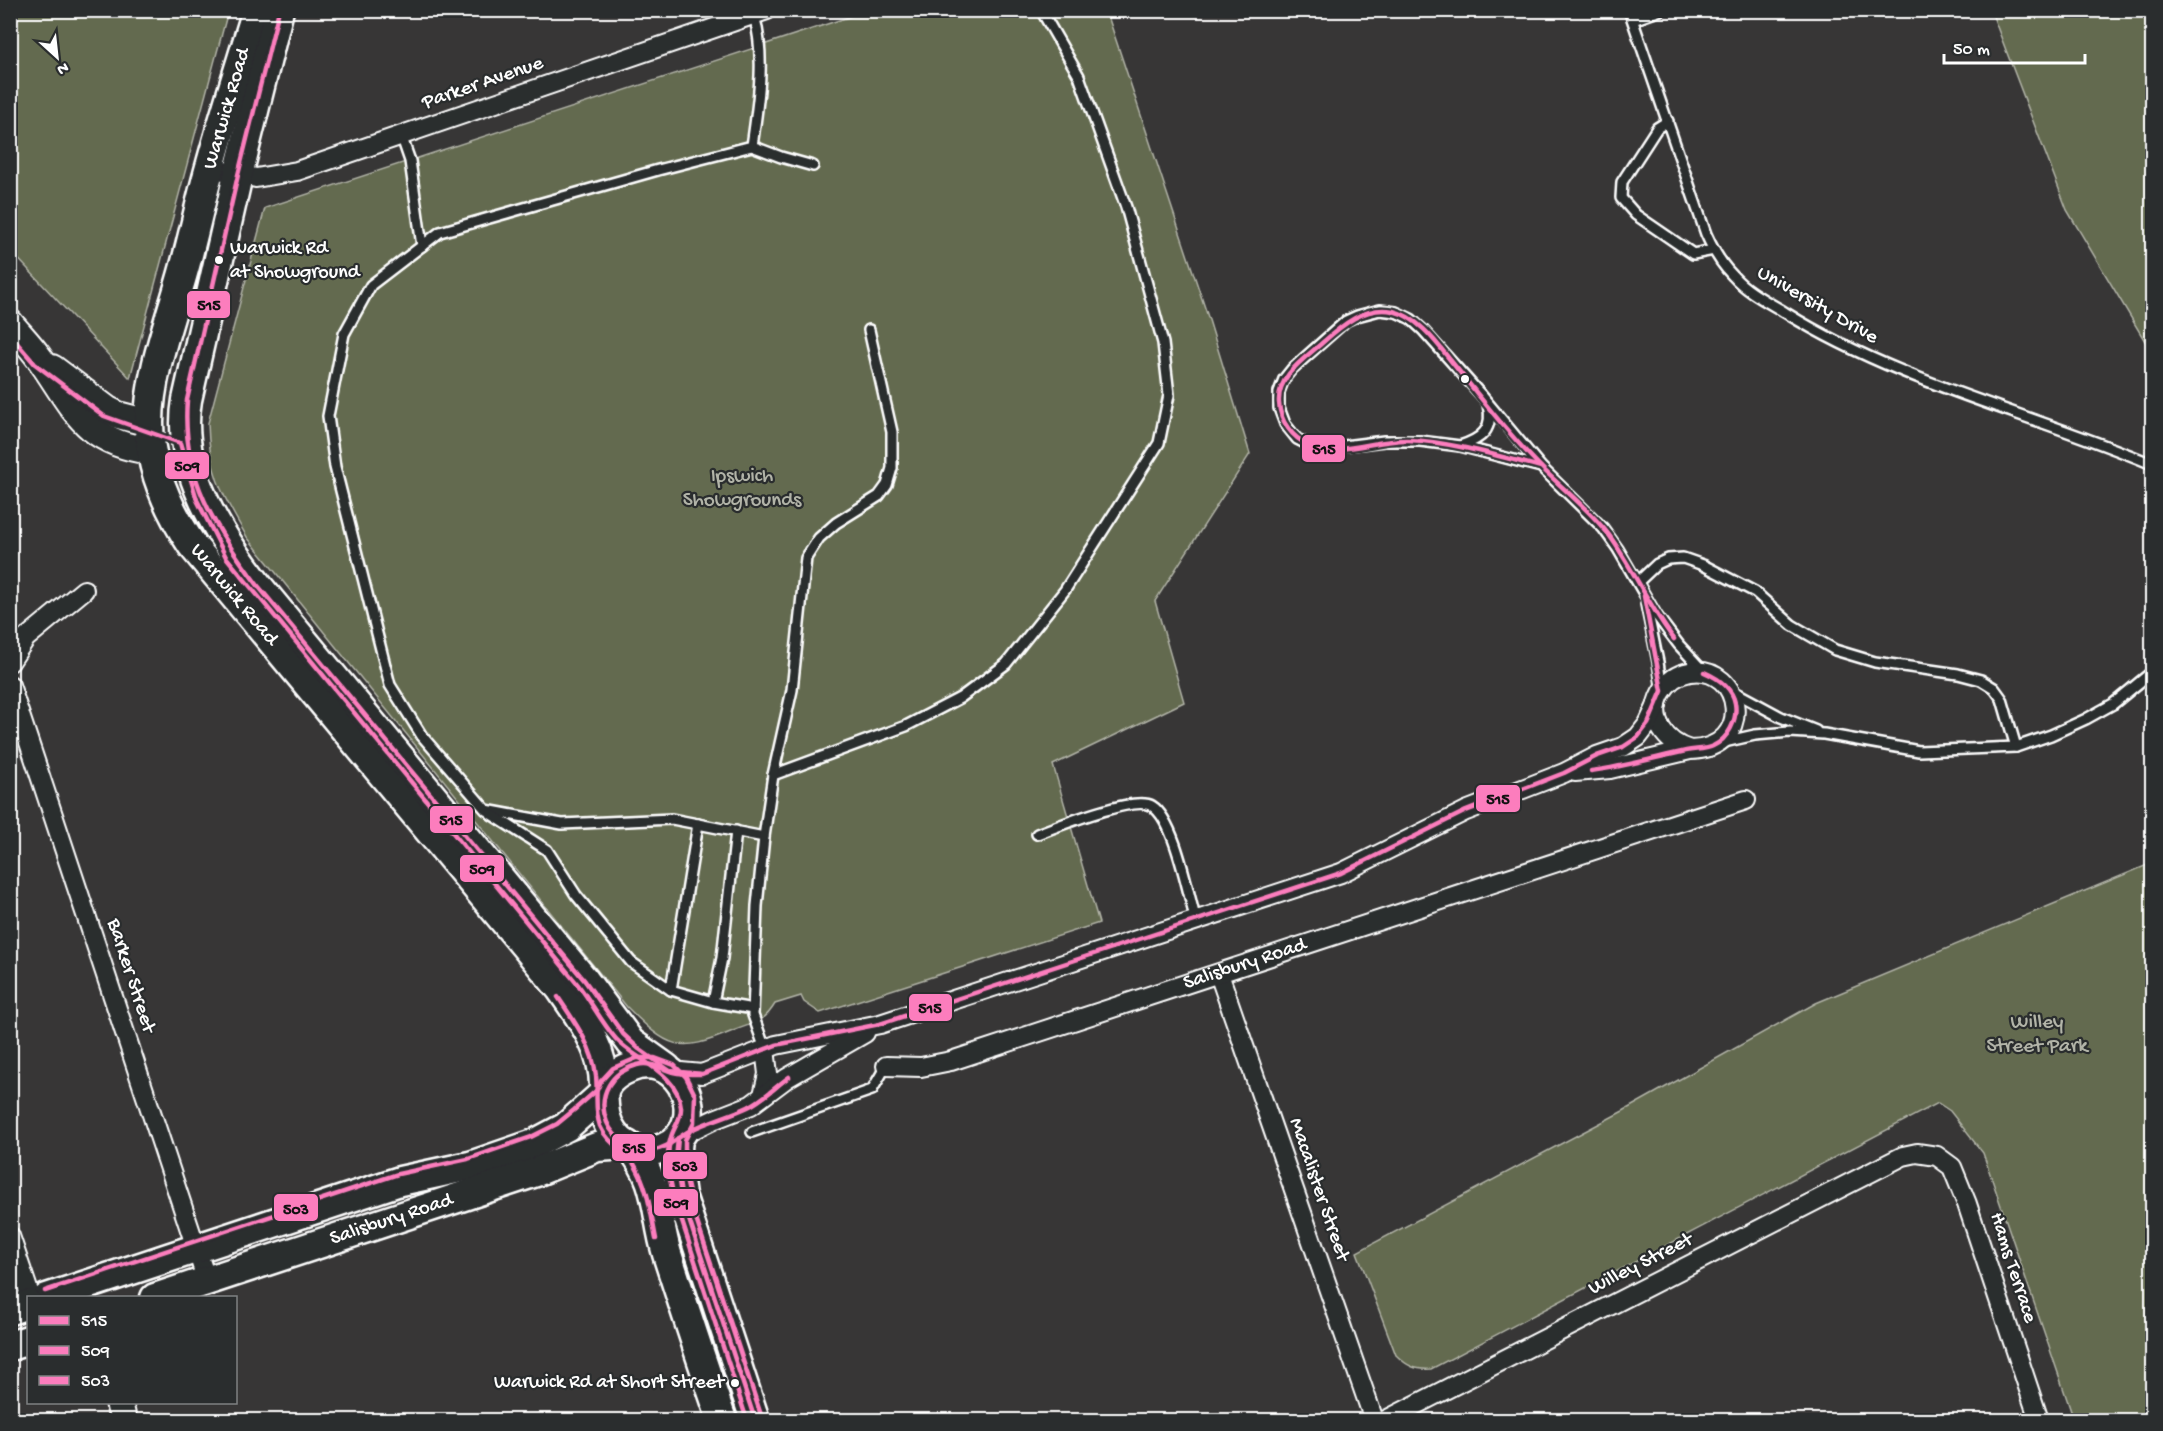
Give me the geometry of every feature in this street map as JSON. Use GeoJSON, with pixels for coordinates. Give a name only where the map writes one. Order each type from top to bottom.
{"type":"FeatureCollection","features":[{"type":"Feature","properties":{"kind":"main road","name":"Warwick Road"},"geometry":{"type":"LineString","coordinates":[[257,10],[210,168],[154,378],[149,423],[151,451],[158,479],[173,518],[192,545],[560,988],[579,1015],[596,1046],[602,1065],[603,1092]]}},
{"type":"Feature","properties":{"kind":"main road","name":"Warwick Road"},"geometry":{"type":"LineString","coordinates":[[279,10],[238,175],[186,407],[186,438],[195,478],[213,519],[232,552],[267,597],[585,981],[623,1034],[668,1070]]}},
{"type":"Feature","properties":{"kind":"main road"},"geometry":{"type":"LineString","coordinates":[[10,323],[40,359],[77,414],[98,433],[128,447],[151,451],[186,438]]}},
{"type":"Feature","properties":{"kind":"main road"},"geometry":{"type":"LineString","coordinates":[[40,359],[108,410],[186,438]]}},
{"type":"Feature","properties":{"kind":"main road"},"geometry":{"type":"LineString","coordinates":[[722,1420],[666,1251],[653,1185],[644,1165],[628,1146],[614,1135],[608,1125],[604,1110],[603,1092],[612,1078],[632,1067],[649,1064],[668,1070],[683,1086],[688,1103],[687,1121],[679,1137],[676,1160],[681,1195],[755,1420]]}},
{"type":"Feature","properties":{"kind":"main road","name":"Salisbury Road"},"geometry":{"type":"LineString","coordinates":[[60,1296],[89,1291],[196,1248],[400,1181],[470,1166],[534,1144],[566,1127],[603,1092]]}},
{"type":"Feature","properties":{"kind":"main road"},"geometry":{"type":"LineString","coordinates":[[628,1146],[638,1150],[654,1150],[665,1147],[679,1137]]}},
{"type":"Feature","properties":{"kind":"main road","name":"Salisbury Road"},"geometry":{"type":"LineString","coordinates":[[162,1296],[536,1172],[597,1148],[628,1146]]}},
{"type":"Feature","properties":{"kind":"main road"},"geometry":{"type":"LineString","coordinates":[[10,1310],[27,1304]]}},
{"type":"Feature","properties":{"kind":"main road"},"geometry":{"type":"LineString","coordinates":[[10,1346],[27,1340]]}},
{"type":"Feature","properties":{"kind":"main road"},"geometry":{"type":"LineString","coordinates":[[119,1404],[123,1420]]}},
{"type":"Feature","properties":{"kind":"street","name":"Parker Avenue"},"geometry":{"type":"LineString","coordinates":[[210,168],[256,178],[297,171],[760,13]]}},
{"type":"Feature","properties":{"kind":"street"},"geometry":{"type":"LineString","coordinates":[[10,662],[26,638],[84,590]]}},
{"type":"Feature","properties":{"kind":"street"},"geometry":{"type":"LineString","coordinates":[[668,1070],[702,1074],[722,1068],[765,1048],[880,1024],[1341,873],[1466,811],[1564,773],[1598,756],[1623,747],[1648,724],[1659,698],[1670,681],[1679,675],[1693,671],[1704,672],[1722,681],[1729,689],[1736,712],[1727,736],[1716,744],[1703,750],[1690,750],[1610,769],[1564,773]]}},
{"type":"Feature","properties":{"kind":"street","name":"Barker Street"},"geometry":{"type":"LineString","coordinates":[[10,685],[207,1281]]}},
{"type":"Feature","properties":{"kind":"street"},"geometry":{"type":"LineString","coordinates":[[1659,698],[1657,717],[1662,731],[1670,741],[1690,750]]}},
{"type":"Feature","properties":{"kind":"street","name":"Salisbury Road"},"geometry":{"type":"LineString","coordinates":[[886,1066],[921,1067],[951,1061],[1746,800]]}},
{"type":"Feature","properties":{"kind":"street","name":"Macalister Street"},"geometry":{"type":"LineString","coordinates":[[1220,974],[1374,1420]]}},
{"type":"Feature","properties":{"kind":"street"},"geometry":{"type":"LineString","coordinates":[[679,1137],[752,1105],[788,1078],[880,1024]]}},
{"type":"Feature","properties":{"kind":"street"},"geometry":{"type":"LineString","coordinates":[[763,1095],[768,1074],[765,1048]]}},
{"type":"Feature","properties":{"kind":"street","name":"Willey Street"},"geometry":{"type":"LineString","coordinates":[[1386,1420],[1903,1156],[1917,1153]]}},
{"type":"Feature","properties":{"kind":"street","name":"Hams Terrace"},"geometry":{"type":"LineString","coordinates":[[1917,1153],[1937,1156],[1952,1167],[1967,1204],[2039,1420]]}},
{"type":"Feature","properties":{"kind":"street"},"geometry":{"type":"LineString","coordinates":[[10,1236],[30,1296]]}},
{"type":"Feature","properties":{"kind":"lane"},"geometry":{"type":"LineString","coordinates":[[773,775],[906,726],[960,698],[1006,664],[1065,590],[1159,443],[1169,395],[1163,343],[1129,219],[1079,76],[1041,10]]}},
{"type":"Feature","properties":{"kind":"lane","name":"University Drive"},"geometry":{"type":"LineString","coordinates":[[1629,10],[1706,234],[1714,250],[1735,278],[1759,296],[1805,324],[1875,361],[2152,464]]}},
{"type":"Feature","properties":{"kind":"lane"},"geometry":{"type":"LineString","coordinates":[[1633,20],[1661,10]]}},
{"type":"Feature","properties":{"kind":"lane"},"geometry":{"type":"LineString","coordinates":[[752,146],[759,92],[760,13]]}},
{"type":"Feature","properties":{"kind":"lane"},"geometry":{"type":"LineString","coordinates":[[1668,122],[1657,128],[1622,182],[1621,198],[1636,215],[1693,254],[1714,250]]}},
{"type":"Feature","properties":{"kind":"lane"},"geometry":{"type":"LineString","coordinates":[[401,135],[410,161],[422,246]]}},
{"type":"Feature","properties":{"kind":"lane"},"geometry":{"type":"LineString","coordinates":[[753,1008],[712,1002],[671,990],[631,962],[576,895],[547,850],[486,810],[422,736],[390,685],[335,467],[328,416],[344,334],[370,285],[440,232],[657,170],[752,146],[813,166]]}},
{"type":"Feature","properties":{"kind":"lane"},"geometry":{"type":"LineString","coordinates":[[1541,467],[1460,446],[1420,441],[1384,441],[1328,448],[1311,446],[1297,439],[1285,424],[1279,408],[1279,392],[1284,379],[1292,369],[1346,321],[1358,315],[1380,310],[1396,312],[1417,324],[1541,467],[1596,520],[1618,549],[1644,596],[1658,662],[1659,698]]}},
{"type":"Feature","properties":{"kind":"lane"},"geometry":{"type":"LineString","coordinates":[[765,1048],[755,1023],[753,1008],[756,929],[764,837],[773,775],[792,690],[806,558],[819,538],[836,523],[879,496],[887,485],[892,468],[892,432],[869,330]]}},
{"type":"Feature","properties":{"kind":"lane"},"geometry":{"type":"LineString","coordinates":[[1460,446],[1477,439],[1487,429],[1490,422],[1488,404]]}},
{"type":"Feature","properties":{"kind":"lane"},"geometry":{"type":"LineString","coordinates":[[1638,582],[1657,564],[1668,559],[1683,558],[1703,565],[1755,592],[1792,624],[1835,650],[1875,662],[1958,674],[1981,680],[1994,688],[2002,699],[2008,713],[2016,747]]}},
{"type":"Feature","properties":{"kind":"lane"},"geometry":{"type":"LineString","coordinates":[[1644,596],[1668,631],[1704,672]]}},
{"type":"Feature","properties":{"kind":"lane"},"geometry":{"type":"LineString","coordinates":[[1716,744],[1771,734],[1824,734],[1919,751],[2016,747],[2086,719],[2113,704],[2152,672]]}},
{"type":"Feature","properties":{"kind":"lane"},"geometry":{"type":"LineString","coordinates":[[1729,689],[1781,717],[1824,734]]}},
{"type":"Feature","properties":{"kind":"lane"},"geometry":{"type":"LineString","coordinates":[[1037,834],[1132,802],[1151,805],[1164,817],[1172,835],[1196,921]]}},
{"type":"Feature","properties":{"kind":"lane"},"geometry":{"type":"LineString","coordinates":[[486,810],[562,824],[672,819],[764,837]]}},
{"type":"Feature","properties":{"kind":"lane"},"geometry":{"type":"LineString","coordinates":[[671,990],[698,824]]}},
{"type":"Feature","properties":{"kind":"lane"},"geometry":{"type":"LineString","coordinates":[[712,1002],[722,958],[735,831]]}},
{"type":"Feature","properties":{"kind":"lane","name":"Salisbury Road"},"geometry":{"type":"LineString","coordinates":[[752,1132],[872,1090],[886,1066]]}},
{"type":"Feature","properties":{"kind":"green space"},"geometry":{"type":"Polygon","coordinates":[[[11,10],[228,11],[130,378],[11,251],[11,10]]]}},
{"type":"Feature","properties":{"kind":"green space","name":"Ipswich Showgrounds"},"geometry":{"type":"Polygon","coordinates":[[[1106,10],[1209,320],[1250,454],[1155,601],[1184,702],[1053,765],[1099,923],[820,1013],[804,1002],[801,996],[775,1004],[771,1011],[757,1022],[699,1043],[686,1045],[664,1039],[627,1007],[247,537],[218,483],[211,456],[208,423],[265,208],[867,11],[1106,10]]]}},
{"type":"Feature","properties":{"kind":"green space"},"geometry":{"type":"Polygon","coordinates":[[[1991,11],[2152,11],[2152,353],[2067,210],[1991,11]]]}},
{"type":"Feature","properties":{"kind":"green space","name":"Willey Street Park"},"geometry":{"type":"Polygon","coordinates":[[[2152,863],[2152,1420],[2074,1420],[1983,1153],[1950,1111],[1938,1103],[1431,1369],[1412,1366],[1396,1355],[1357,1252],[1623,1111],[1816,1003],[2152,863]]]}},
{"type":"Feature","properties":{"kind":"transit line","name":"515"},"geometry":{"type":"LineString","coordinates":[[279,10],[238,175],[187,400],[190,453],[204,500],[228,544],[259,587],[585,981],[623,1034],[639,1049],[670,1071],[702,1074],[776,1045],[880,1024],[1341,873],[1466,811],[1564,773],[1597,756],[1623,747],[1638,737],[1648,724],[1662,691],[1644,596]]}},
{"type":"Feature","properties":{"kind":"transit line","name":"515"},"geometry":{"type":"LineString","coordinates":[[1541,467],[1475,450],[1425,441],[1396,440],[1333,449],[1309,445],[1297,438],[1284,422],[1279,403],[1282,384],[1307,355],[1337,330],[1363,314],[1373,311],[1393,311],[1418,324],[1433,338],[1495,416],[1530,455],[1602,526],[1674,639]]}},
{"type":"Feature","properties":{"kind":"transit line","name":"509"},"geometry":{"type":"LineString","coordinates":[[10,335],[35,364],[104,416],[180,443],[197,500],[226,557],[579,986],[616,1039],[655,1068],[672,1085],[681,1107],[668,1152],[672,1190],[747,1420]]}},
{"type":"Feature","properties":{"kind":"transit line","name":"515"},"geometry":{"type":"LineString","coordinates":[[1591,771],[1707,748],[1723,739],[1731,728],[1735,716],[1735,703],[1731,692],[1724,684],[1704,672]]}},
{"type":"Feature","properties":{"kind":"transit line","name":"509"},"geometry":{"type":"LineString","coordinates":[[558,997],[582,1034],[591,1054],[596,1076],[597,1114],[600,1126],[607,1137],[634,1164],[643,1181],[656,1239]]}},
{"type":"Feature","properties":{"kind":"transit line","name":"503"},"geometry":{"type":"LineString","coordinates":[[45,1291],[398,1174],[468,1159],[531,1137],[557,1124],[574,1110],[597,1090],[601,1081],[613,1068],[637,1058],[655,1058],[674,1065],[686,1077],[695,1095],[694,1123],[685,1140],[685,1175],[693,1210],[762,1418]]}},
{"type":"Feature","properties":{"kind":"transit line","name":"515"},"geometry":{"type":"LineString","coordinates":[[700,1074],[676,1073],[646,1064],[637,1065],[620,1073],[609,1085],[604,1099],[605,1114],[610,1128],[620,1140],[635,1148],[658,1149],[696,1127],[754,1104],[789,1077]]}},
{"type":"Feature","properties":{"kind":"transit line","name":"515"},"geometry":{"type":"LineString","coordinates":[[678,1138],[676,1160],[681,1195],[755,1420]]}},
{"type":"Feature","properties":{"kind":"place","name":"Warwick Rd at Showground"},"geometry":{"type":"Point","coordinates":[219,260]}},
{"type":"Feature","properties":{"kind":"place","name":"Warwick Rd at Short Street"},"geometry":{"type":"Point","coordinates":[735,1383]}}]}
